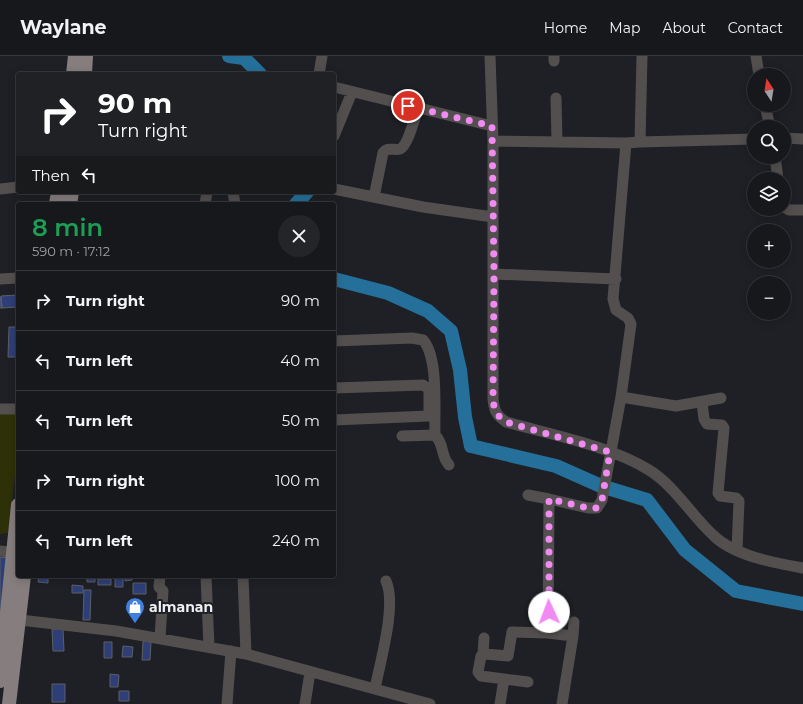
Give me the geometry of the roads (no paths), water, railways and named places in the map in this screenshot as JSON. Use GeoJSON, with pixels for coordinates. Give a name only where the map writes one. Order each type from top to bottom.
{"type":"FeatureCollection","features":[{"type":"Feature","properties":{"kind":"main road"},"geometry":{"type":"LineString","coordinates":[[0,680],[16,522]]}},
{"type":"Feature","properties":{"kind":"main road"},"geometry":{"type":"LineString","coordinates":[[9,704],[24,578]]}},
{"type":"Feature","properties":{"kind":"street"},"geometry":{"type":"LineString","coordinates":[[318,72],[322,56]]}},
{"type":"Feature","properties":{"kind":"street"},"geometry":{"type":"LineString","coordinates":[[490,56],[493,141],[493,399],[494,408],[498,416],[506,422],[610,452],[637,463],[657,475],[714,536],[737,550],[765,561],[803,568]]}},
{"type":"Feature","properties":{"kind":"street"},"geometry":{"type":"LineString","coordinates":[[640,142],[642,56]]}},
{"type":"Feature","properties":{"kind":"street"},"geometry":{"type":"LineString","coordinates":[[756,56],[758,68]]}},
{"type":"Feature","properties":{"kind":"street"},"geometry":{"type":"LineString","coordinates":[[336,88],[492,126]]}},
{"type":"Feature","properties":{"kind":"street"},"geometry":{"type":"LineString","coordinates":[[336,131],[352,92]]}},
{"type":"Feature","properties":{"kind":"street"},"geometry":{"type":"LineString","coordinates":[[556,98],[558,142]]}},
{"type":"Feature","properties":{"kind":"street"},"geometry":{"type":"LineString","coordinates":[[374,197],[383,153],[388,149],[400,149],[404,147],[418,108]]}},
{"type":"Feature","properties":{"kind":"street"},"geometry":{"type":"LineString","coordinates":[[791,138],[803,139]]}},
{"type":"Feature","properties":{"kind":"street"},"geometry":{"type":"LineString","coordinates":[[493,141],[626,143],[747,139]]}},
{"type":"Feature","properties":{"kind":"street"},"geometry":{"type":"LineString","coordinates":[[528,495],[588,508],[597,508],[601,504],[621,397],[631,324],[628,318],[616,310],[614,306],[626,143]]}},
{"type":"Feature","properties":{"kind":"street"},"geometry":{"type":"LineString","coordinates":[[0,189],[16,187]]}},
{"type":"Feature","properties":{"kind":"street"},"geometry":{"type":"LineString","coordinates":[[336,189],[423,207],[493,217]]}},
{"type":"Feature","properties":{"kind":"street"},"geometry":{"type":"LineString","coordinates":[[791,210],[803,210]]}},
{"type":"Feature","properties":{"kind":"street"},"geometry":{"type":"LineString","coordinates":[[494,274],[616,279]]}},
{"type":"Feature","properties":{"kind":"street"},"geometry":{"type":"LineString","coordinates":[[0,279],[16,278]]}},
{"type":"Feature","properties":{"kind":"street"},"geometry":{"type":"LineString","coordinates":[[336,341],[412,338],[423,340],[428,345],[433,363],[432,416]]}},
{"type":"Feature","properties":{"kind":"street"},"geometry":{"type":"LineString","coordinates":[[336,388],[423,385],[428,389],[435,435],[442,441],[445,460],[449,465]]}},
{"type":"Feature","properties":{"kind":"street"},"geometry":{"type":"LineString","coordinates":[[621,397],[676,406],[721,398]]}},
{"type":"Feature","properties":{"kind":"street"},"geometry":{"type":"LineString","coordinates":[[702,402],[704,419],[707,424],[722,425],[724,428],[718,493],[720,496],[736,498],[739,502],[737,550]]}},
{"type":"Feature","properties":{"kind":"street"},"geometry":{"type":"LineString","coordinates":[[0,409],[16,409]]}},
{"type":"Feature","properties":{"kind":"street"},"geometry":{"type":"LineString","coordinates":[[336,420],[432,416]]}},
{"type":"Feature","properties":{"kind":"street"},"geometry":{"type":"LineString","coordinates":[[402,436],[435,435]]}},
{"type":"Feature","properties":{"kind":"street"},"geometry":{"type":"LineString","coordinates":[[548,633],[550,624],[549,499]]}},
{"type":"Feature","properties":{"kind":"street"},"geometry":{"type":"LineString","coordinates":[[160,578],[159,587],[162,592],[160,638]]}},
{"type":"Feature","properties":{"kind":"street"},"geometry":{"type":"LineString","coordinates":[[206,578],[209,647]]}},
{"type":"Feature","properties":{"kind":"street"},"geometry":{"type":"LineString","coordinates":[[243,578],[246,654]]}},
{"type":"Feature","properties":{"kind":"street"},"geometry":{"type":"LineString","coordinates":[[375,689],[390,603],[389,588],[386,581]]}},
{"type":"Feature","properties":{"kind":"street"},"geometry":{"type":"LineString","coordinates":[[20,620],[160,638],[246,654],[430,704]]}},
{"type":"Feature","properties":{"kind":"street"},"geometry":{"type":"LineString","coordinates":[[562,704],[574,622]]}},
{"type":"Feature","properties":{"kind":"street"},"geometry":{"type":"LineString","coordinates":[[483,654],[508,656],[512,632],[548,633],[573,636]]}},
{"type":"Feature","properties":{"kind":"street"},"geometry":{"type":"LineString","coordinates":[[484,638],[483,654],[479,674],[528,682]]}},
{"type":"Feature","properties":{"kind":"street"},"geometry":{"type":"LineString","coordinates":[[227,704],[231,651]]}},
{"type":"Feature","properties":{"kind":"street"},"geometry":{"type":"LineString","coordinates":[[305,704],[310,672]]}},
{"type":"Feature","properties":{"kind":"street"},"geometry":{"type":"LineString","coordinates":[[500,704],[504,679]]}},
{"type":"Feature","properties":{"kind":"waterway"},"geometry":{"type":"LineString","coordinates":[[229,56],[244,58],[258,72]]}},
{"type":"Feature","properties":{"kind":"waterway"},"geometry":{"type":"LineString","coordinates":[[298,202],[305,194]]}},
{"type":"Feature","properties":{"kind":"waterway"},"geometry":{"type":"LineString","coordinates":[[336,280],[388,293],[428,311],[451,331],[460,370],[465,417],[471,446],[556,466],[601,486],[647,500],[685,550],[736,591],[803,604]]}},
{"type":"Feature","properties":{"kind":"place","name":"almanan"},"geometry":{"type":"Point","coordinates":[135,624]}}]}
